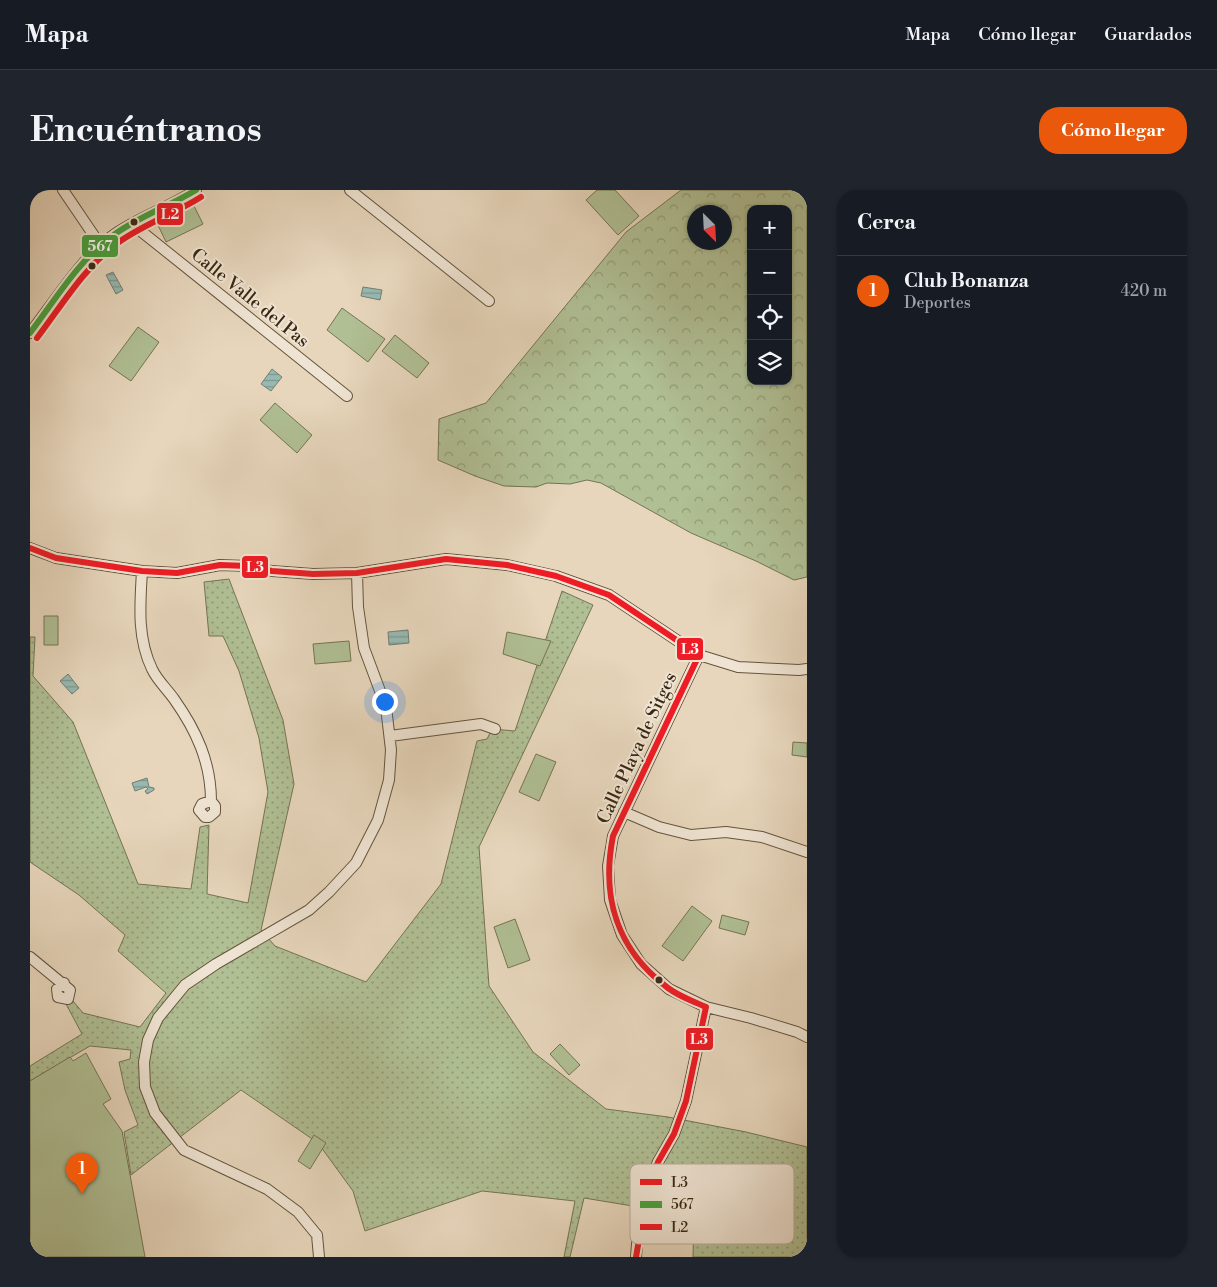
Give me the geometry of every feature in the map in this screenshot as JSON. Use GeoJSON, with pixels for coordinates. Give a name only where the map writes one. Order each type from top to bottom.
{"type":"FeatureCollection","features":[{"type":"Feature","properties":{"kind":"street"},"geometry":{"type":"LineString","coordinates":[[63,190],[100,246]]}},
{"type":"Feature","properties":{"kind":"street"},"geometry":{"type":"LineString","coordinates":[[30,334],[79,269],[100,246],[132,224],[196,190]]}},
{"type":"Feature","properties":{"kind":"street"},"geometry":{"type":"LineString","coordinates":[[350,190],[489,301]]}},
{"type":"Feature","properties":{"kind":"street","name":"Calle Valle del Pas"},"geometry":{"type":"LineString","coordinates":[[132,224],[348,396]]}},
{"type":"Feature","properties":{"kind":"street"},"geometry":{"type":"LineString","coordinates":[[30,548],[56,558],[142,572],[177,573],[225,565],[313,574],[357,573],[446,559],[507,564],[556,576],[609,595],[699,655],[738,667],[807,669]]}},
{"type":"Feature","properties":{"kind":"street"},"geometry":{"type":"LineString","coordinates":[[142,572],[139,616],[143,645],[152,670],[193,728],[204,752],[211,787],[211,801]]}},
{"type":"Feature","properties":{"kind":"street"},"geometry":{"type":"LineString","coordinates":[[318,1257],[317,1235],[298,1212],[267,1189],[218,1168],[184,1150],[155,1113],[145,1088],[144,1062],[148,1040],[158,1018],[185,985],[224,959],[309,910],[356,863],[378,820],[388,780],[391,750],[390,736],[386,708],[364,648],[358,608],[357,573]]}},
{"type":"Feature","properties":{"kind":"street","name":"Calle Playa de Sitges"},"geometry":{"type":"LineString","coordinates":[[699,655],[613,836],[608,866],[610,900],[622,935],[640,964],[669,989],[706,1007],[751,1018],[797,1032],[807,1037]]}},
{"type":"Feature","properties":{"kind":"street"},"geometry":{"type":"LineString","coordinates":[[390,736],[481,724],[495,729]]}},
{"type":"Feature","properties":{"kind":"street"},"geometry":{"type":"LineString","coordinates":[[624,812],[660,827],[690,835],[726,832],[762,837],[807,852]]}},
{"type":"Feature","properties":{"kind":"street"},"geometry":{"type":"LineString","coordinates":[[30,957],[64,983]]}},
{"type":"Feature","properties":{"kind":"street"},"geometry":{"type":"LineString","coordinates":[[657,1164],[674,1134],[686,1101],[706,1007]]}},
{"type":"Feature","properties":{"kind":"street"},"geometry":{"type":"LineString","coordinates":[[636,1257],[637,1244]]}},
{"type":"Feature","properties":{"kind":"green space"},"geometry":{"type":"Polygon","coordinates":[[[597,190],[615,190],[639,216],[618,235],[586,200],[597,190]]]}},
{"type":"Feature","properties":{"kind":"green space"},"geometry":{"type":"Polygon","coordinates":[[[681,190],[807,190],[807,577],[794,580],[756,561],[691,533],[601,483],[587,480],[570,484],[547,483],[536,487],[504,486],[438,460],[439,419],[486,403],[626,232],[681,190]]]}},
{"type":"Feature","properties":{"kind":"green space"},"geometry":{"type":"Polygon","coordinates":[[[194,206],[203,224],[166,242],[157,223],[194,206]]]}},
{"type":"Feature","properties":{"kind":"green space"},"geometry":{"type":"Polygon","coordinates":[[[342,308],[385,339],[368,362],[327,330],[342,308]]]}},
{"type":"Feature","properties":{"kind":"green space"},"geometry":{"type":"Polygon","coordinates":[[[138,327],[159,342],[131,381],[109,366],[138,327]]]}},
{"type":"Feature","properties":{"kind":"green space"},"geometry":{"type":"Polygon","coordinates":[[[395,335],[429,363],[417,378],[382,351],[395,335]]]}},
{"type":"Feature","properties":{"kind":"green space"},"geometry":{"type":"Polygon","coordinates":[[[275,403],[312,435],[297,453],[260,420],[275,403]]]}},
{"type":"Feature","properties":{"kind":"green space"},"geometry":{"type":"Polygon","coordinates":[[[229,579],[283,720],[294,784],[261,930],[275,946],[366,982],[441,884],[477,741],[487,739],[492,729],[515,731],[562,591],[593,605],[479,847],[489,986],[533,1052],[606,1109],[668,1117],[746,1132],[807,1147],[807,1257],[693,1257],[693,1244],[794,1244],[794,1164],[630,1164],[630,1206],[584,1198],[570,1257],[564,1257],[575,1201],[482,1191],[365,1231],[353,1191],[318,1143],[241,1090],[131,1175],[124,1132],[138,1125],[125,1090],[119,1062],[130,1059],[131,1050],[90,1046],[30,1081],[30,1066],[82,1034],[66,1004],[73,1001],[83,1013],[140,1027],[166,993],[118,951],[125,935],[79,895],[30,862],[30,637],[35,637],[33,676],[73,722],[138,884],[191,889],[200,827],[209,825],[207,894],[248,903],[268,792],[259,738],[239,671],[223,636],[209,636],[204,582],[229,579]]]}},
{"type":"Feature","properties":{"kind":"green space"},"geometry":{"type":"Polygon","coordinates":[[[44,616],[58,616],[58,645],[44,645],[44,616]]]}},
{"type":"Feature","properties":{"kind":"green space"},"geometry":{"type":"Polygon","coordinates":[[[507,632],[551,641],[540,666],[503,654],[507,632]]]}},
{"type":"Feature","properties":{"kind":"green space"},"geometry":{"type":"Polygon","coordinates":[[[349,641],[351,661],[315,664],[313,644],[349,641]]]}},
{"type":"Feature","properties":{"kind":"green space"},"geometry":{"type":"Polygon","coordinates":[[[793,742],[807,743],[807,757],[792,755],[793,742]]]}},
{"type":"Feature","properties":{"kind":"green space"},"geometry":{"type":"Polygon","coordinates":[[[536,754],[556,762],[539,801],[519,792],[536,754]]]}},
{"type":"Feature","properties":{"kind":"green space"},"geometry":{"type":"Polygon","coordinates":[[[692,906],[712,921],[683,961],[662,946],[692,906]]]}},
{"type":"Feature","properties":{"kind":"green space"},"geometry":{"type":"Polygon","coordinates":[[[722,915],[749,922],[745,935],[719,928],[722,915]]]}},
{"type":"Feature","properties":{"kind":"green space"},"geometry":{"type":"Polygon","coordinates":[[[515,919],[530,960],[508,968],[494,927],[515,919]]]}},
{"type":"Feature","properties":{"kind":"green space"},"geometry":{"type":"Polygon","coordinates":[[[560,1044],[580,1065],[569,1075],[550,1054],[560,1044]]]}},
{"type":"Feature","properties":{"kind":"green space"},"geometry":{"type":"Polygon","coordinates":[[[86,1053],[111,1099],[103,1104],[122,1131],[145,1257],[30,1257],[30,1081],[70,1057],[73,1061],[86,1053]]]}},
{"type":"Feature","properties":{"kind":"green space"},"geometry":{"type":"Polygon","coordinates":[[[314,1135],[326,1143],[310,1169],[298,1161],[314,1135]]]}},
{"type":"Feature","properties":{"kind":"water"},"geometry":{"type":"Polygon","coordinates":[[[113,272],[123,290],[116,294],[106,275],[113,272]]]}},
{"type":"Feature","properties":{"kind":"water"},"geometry":{"type":"Polygon","coordinates":[[[363,287],[382,290],[380,300],[361,296],[363,287]]]}},
{"type":"Feature","properties":{"kind":"water"},"geometry":{"type":"Polygon","coordinates":[[[272,369],[282,377],[271,391],[261,384],[272,369]]]}},
{"type":"Feature","properties":{"kind":"water"},"geometry":{"type":"Polygon","coordinates":[[[408,630],[409,643],[389,645],[388,632],[408,630]]]}},
{"type":"Feature","properties":{"kind":"water"},"geometry":{"type":"Polygon","coordinates":[[[68,674],[79,688],[72,694],[60,681],[68,674]]]}},
{"type":"Feature","properties":{"kind":"water"},"geometry":{"type":"Polygon","coordinates":[[[147,778],[149,787],[154,788],[154,790],[147,794],[145,791],[148,789],[146,787],[135,791],[132,783],[147,778]]]}},
{"type":"Feature","properties":{"kind":"transit line","name":"567"},"geometry":{"type":"LineString","coordinates":[[30,333],[79,267],[102,244],[135,222],[196,190]]}},
{"type":"Feature","properties":{"kind":"transit line","name":"L2"},"geometry":{"type":"LineString","coordinates":[[37,338],[95,262],[119,242],[201,197]]}},
{"type":"Feature","properties":{"kind":"transit line","name":"L3"},"geometry":{"type":"LineString","coordinates":[[30,548],[56,558],[142,571],[177,573],[220,565],[248,566],[272,571],[313,574],[357,573],[446,559],[507,565],[556,576],[609,595],[699,655],[613,836],[610,858],[609,880],[617,921],[636,957],[668,988],[706,1007],[686,1101],[674,1134],[657,1164]]}},
{"type":"Feature","properties":{"kind":"transit line","name":"L3"},"geometry":{"type":"LineString","coordinates":[[636,1257],[638,1244]]}},
{"type":"Feature","properties":{"kind":"place","name":"Club Bonanza"},"geometry":{"type":"Point","coordinates":[82,1194]}}]}
